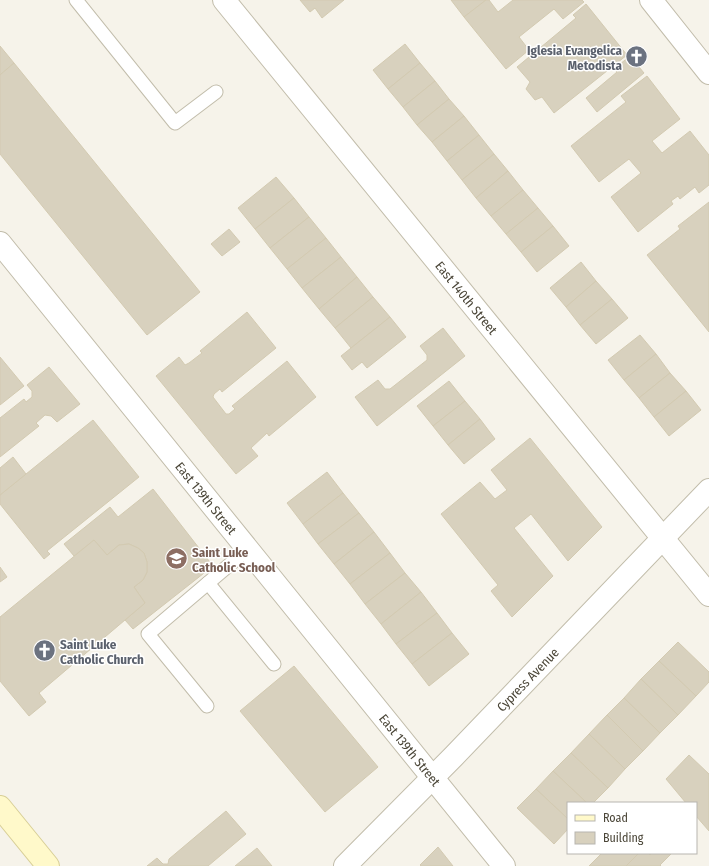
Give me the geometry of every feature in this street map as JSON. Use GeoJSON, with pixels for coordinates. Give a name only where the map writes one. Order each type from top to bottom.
{"type":"FeatureCollection","features":[{"type":"Feature","properties":{"kind":"main road"},"geometry":{"type":"LineString","coordinates":[[0,807],[48,866]]}},
{"type":"Feature","properties":{"kind":"street","name":"East 140th Street"},"geometry":{"type":"LineString","coordinates":[[224,0],[709,595]]}},
{"type":"Feature","properties":{"kind":"street"},"geometry":{"type":"LineString","coordinates":[[657,2],[709,73]]}},
{"type":"Feature","properties":{"kind":"street","name":"East 139th Street"},"geometry":{"type":"LineString","coordinates":[[0,243],[504,866]]}},
{"type":"Feature","properties":{"kind":"street","name":"Cypress Avenue"},"geometry":{"type":"LineString","coordinates":[[345,866],[432,778],[709,490]]}},
{"type":"Feature","properties":{"kind":"lane"},"geometry":{"type":"LineString","coordinates":[[76,0],[175,122],[216,92]]}},
{"type":"Feature","properties":{"kind":"lane"},"geometry":{"type":"LineString","coordinates":[[208,706],[148,634],[248,549]]}},
{"type":"Feature","properties":{"kind":"lane"},"geometry":{"type":"LineString","coordinates":[[208,583],[274,664]]}},
{"type":"Feature","properties":{"kind":"building"},"geometry":{"type":"Polygon","coordinates":[[[300,0],[344,0],[322,18],[315,8],[310,12],[300,0]]]}},
{"type":"Feature","properties":{"kind":"building"},"geometry":{"type":"Polygon","coordinates":[[[451,0],[486,0],[464,17],[451,0]]]}},
{"type":"Feature","properties":{"kind":"building"},"geometry":{"type":"Polygon","coordinates":[[[486,0],[489,0],[498,12],[513,0],[582,0],[584,2],[563,19],[554,9],[519,37],[529,50],[506,69],[464,17],[486,0]]]}},
{"type":"Feature","properties":{"kind":"building"},"geometry":{"type":"Polygon","coordinates":[[[586,4],[627,55],[554,113],[542,97],[535,100],[526,89],[530,82],[517,67],[576,18],[573,15],[586,4]]]}},
{"type":"Feature","properties":{"kind":"building"},"geometry":{"type":"Polygon","coordinates":[[[405,44],[420,63],[388,89],[373,70],[405,44]]]}},
{"type":"Feature","properties":{"kind":"building"},"geometry":{"type":"Polygon","coordinates":[[[0,46],[14,63],[0,75],[0,46]]]}},
{"type":"Feature","properties":{"kind":"building"},"geometry":{"type":"Polygon","coordinates":[[[630,56],[644,73],[597,112],[586,98],[617,72],[614,69],[630,56]]]}},
{"type":"Feature","properties":{"kind":"building"},"geometry":{"type":"Polygon","coordinates":[[[14,63],[200,292],[147,335],[0,154],[0,75],[14,63]]]}},
{"type":"Feature","properties":{"kind":"building"},"geometry":{"type":"Polygon","coordinates":[[[420,63],[435,81],[403,107],[388,89],[420,63]]]}},
{"type":"Feature","properties":{"kind":"building"},"geometry":{"type":"Polygon","coordinates":[[[647,76],[680,119],[652,141],[662,153],[690,131],[709,155],[709,185],[699,193],[695,187],[680,199],[678,196],[671,201],[673,204],[638,232],[611,197],[641,173],[629,159],[599,182],[571,146],[626,102],[621,96],[647,76]]]}},
{"type":"Feature","properties":{"kind":"building"},"geometry":{"type":"Polygon","coordinates":[[[435,81],[449,99],[417,125],[403,107],[435,81]]]}},
{"type":"Feature","properties":{"kind":"building"},"geometry":{"type":"Polygon","coordinates":[[[449,99],[464,116],[432,142],[417,125],[449,99]]]}},
{"type":"Feature","properties":{"kind":"building"},"geometry":{"type":"Polygon","coordinates":[[[464,116],[479,135],[447,161],[432,142],[464,116]]]}},
{"type":"Feature","properties":{"kind":"building"},"geometry":{"type":"Polygon","coordinates":[[[479,135],[494,154],[462,180],[447,161],[479,135]]]}},
{"type":"Feature","properties":{"kind":"building"},"geometry":{"type":"Polygon","coordinates":[[[494,154],[508,171],[476,198],[462,180],[494,154]]]}},
{"type":"Feature","properties":{"kind":"building"},"geometry":{"type":"Polygon","coordinates":[[[508,171],[523,190],[491,216],[476,198],[508,171]]]}},
{"type":"Feature","properties":{"kind":"building"},"geometry":{"type":"Polygon","coordinates":[[[276,177],[294,198],[255,229],[238,208],[276,177]]]}},
{"type":"Feature","properties":{"kind":"building"},"geometry":{"type":"Polygon","coordinates":[[[523,190],[538,208],[506,234],[491,216],[523,190]]]}},
{"type":"Feature","properties":{"kind":"building"},"geometry":{"type":"Polygon","coordinates":[[[294,198],[309,217],[270,248],[255,229],[294,198]]]}},
{"type":"Feature","properties":{"kind":"building"},"geometry":{"type":"Polygon","coordinates":[[[709,202],[709,332],[647,255],[680,229],[678,226],[709,202]]]}},
{"type":"Feature","properties":{"kind":"building"},"geometry":{"type":"Polygon","coordinates":[[[538,208],[553,226],[521,252],[506,234],[538,208]]]}},
{"type":"Feature","properties":{"kind":"building"},"geometry":{"type":"Polygon","coordinates":[[[309,217],[326,238],[287,269],[270,248],[309,217]]]}},
{"type":"Feature","properties":{"kind":"building"},"geometry":{"type":"Polygon","coordinates":[[[553,226],[569,246],[537,272],[521,252],[553,226]]]}},
{"type":"Feature","properties":{"kind":"building"},"geometry":{"type":"Polygon","coordinates":[[[229,229],[240,242],[222,256],[211,244],[229,229]]]}},
{"type":"Feature","properties":{"kind":"building"},"geometry":{"type":"Polygon","coordinates":[[[326,238],[341,257],[302,288],[287,269],[326,238]]]}},
{"type":"Feature","properties":{"kind":"building"},"geometry":{"type":"Polygon","coordinates":[[[341,257],[357,277],[319,309],[302,288],[341,257]]]}},
{"type":"Feature","properties":{"kind":"building"},"geometry":{"type":"Polygon","coordinates":[[[581,262],[596,281],[566,307],[550,288],[581,262]]]}},
{"type":"Feature","properties":{"kind":"building"},"geometry":{"type":"Polygon","coordinates":[[[357,277],[373,297],[335,328],[319,309],[357,277]]]}},
{"type":"Feature","properties":{"kind":"building"},"geometry":{"type":"Polygon","coordinates":[[[596,281],[612,299],[580,325],[566,307],[596,281]]]}},
{"type":"Feature","properties":{"kind":"building"},"geometry":{"type":"Polygon","coordinates":[[[373,297],[390,317],[351,348],[335,328],[373,297]]]}},
{"type":"Feature","properties":{"kind":"building"},"geometry":{"type":"Polygon","coordinates":[[[612,299],[628,318],[596,344],[580,325],[612,299]]]}},
{"type":"Feature","properties":{"kind":"building"},"geometry":{"type":"Polygon","coordinates":[[[247,312],[276,348],[222,392],[220,389],[214,394],[213,397],[226,414],[229,414],[235,409],[232,406],[287,361],[316,397],[269,436],[267,433],[251,448],[258,456],[236,474],[156,376],[179,357],[185,365],[189,363],[202,353],[200,351],[247,312]]]}},
{"type":"Feature","properties":{"kind":"building"},"geometry":{"type":"Polygon","coordinates":[[[390,317],[406,337],[367,368],[362,362],[352,370],[341,356],[390,317]]]}},
{"type":"Feature","properties":{"kind":"building"},"geometry":{"type":"Polygon","coordinates":[[[443,328],[465,356],[377,426],[355,397],[378,380],[385,389],[390,389],[427,360],[427,355],[420,346],[443,328]]]}},
{"type":"Feature","properties":{"kind":"building"},"geometry":{"type":"Polygon","coordinates":[[[640,335],[656,354],[624,380],[608,360],[640,335]]]}},
{"type":"Feature","properties":{"kind":"building"},"geometry":{"type":"Polygon","coordinates":[[[656,354],[670,373],[639,398],[624,380],[656,354]]]}},
{"type":"Feature","properties":{"kind":"building"},"geometry":{"type":"Polygon","coordinates":[[[0,357],[24,386],[0,405],[0,357]]]}},
{"type":"Feature","properties":{"kind":"building"},"geometry":{"type":"Polygon","coordinates":[[[49,367],[80,404],[57,422],[51,416],[45,415],[36,423],[39,426],[0,457],[0,418],[24,399],[26,402],[32,397],[32,391],[27,385],[49,367]]]}},
{"type":"Feature","properties":{"kind":"building"},"geometry":{"type":"Polygon","coordinates":[[[670,373],[686,391],[654,417],[639,398],[670,373]]]}},
{"type":"Feature","properties":{"kind":"building"},"geometry":{"type":"Polygon","coordinates":[[[449,381],[465,401],[433,426],[417,406],[449,381]]]}},
{"type":"Feature","properties":{"kind":"building"},"geometry":{"type":"Polygon","coordinates":[[[686,391],[701,410],[669,436],[654,417],[686,391]]]}},
{"type":"Feature","properties":{"kind":"building"},"geometry":{"type":"Polygon","coordinates":[[[465,401],[480,419],[448,445],[433,426],[465,401]]]}},
{"type":"Feature","properties":{"kind":"building"},"geometry":{"type":"Polygon","coordinates":[[[480,419],[495,439],[464,464],[448,445],[480,419]]]}},
{"type":"Feature","properties":{"kind":"building"},"geometry":{"type":"Polygon","coordinates":[[[93,420],[139,477],[47,551],[50,554],[44,559],[0,504],[0,495],[93,420]]]}},
{"type":"Feature","properties":{"kind":"building"},"geometry":{"type":"Polygon","coordinates":[[[530,438],[602,527],[568,561],[531,514],[514,528],[553,576],[512,617],[491,591],[498,585],[441,514],[480,482],[495,499],[507,490],[491,470],[530,438]]]}},
{"type":"Feature","properties":{"kind":"building"},"geometry":{"type":"Polygon","coordinates":[[[13,457],[26,474],[0,495],[0,468],[13,457]]]}},
{"type":"Feature","properties":{"kind":"building"},"geometry":{"type":"Polygon","coordinates":[[[327,472],[343,493],[303,524],[287,503],[327,472]]]}},
{"type":"Feature","properties":{"kind":"building","name":"Saint Luke Catholic School"},"geometry":{"type":"Polygon","coordinates":[[[153,489],[213,566],[133,629],[125,620],[145,603],[134,587],[143,580],[147,572],[147,562],[144,553],[138,548],[129,544],[119,545],[107,555],[94,540],[74,556],[64,544],[110,507],[118,517],[153,489]]]}},
{"type":"Feature","properties":{"kind":"building"},"geometry":{"type":"Polygon","coordinates":[[[343,493],[359,513],[318,544],[303,524],[343,493]]]}},
{"type":"Feature","properties":{"kind":"building"},"geometry":{"type":"Polygon","coordinates":[[[359,513],[374,532],[334,564],[318,544],[359,513]]]}},
{"type":"Feature","properties":{"kind":"building"},"geometry":{"type":"Polygon","coordinates":[[[374,532],[390,553],[350,584],[334,564],[374,532]]]}},
{"type":"Feature","properties":{"kind":"building","name":"Saint Luke Catholic Church"},"geometry":{"type":"Polygon","coordinates":[[[94,540],[107,555],[119,545],[129,544],[138,548],[144,553],[147,562],[147,572],[143,580],[134,587],[145,603],[39,693],[46,702],[29,716],[0,681],[0,617],[94,540]]]}},
{"type":"Feature","properties":{"kind":"building"},"geometry":{"type":"Polygon","coordinates":[[[390,553],[405,573],[365,604],[350,584],[390,553]]]}},
{"type":"Feature","properties":{"kind":"building"},"geometry":{"type":"Polygon","coordinates":[[[0,567],[7,577],[0,582],[0,567]]]}},
{"type":"Feature","properties":{"kind":"building"},"geometry":{"type":"Polygon","coordinates":[[[405,573],[421,592],[381,624],[365,604],[405,573]]]}},
{"type":"Feature","properties":{"kind":"building"},"geometry":{"type":"Polygon","coordinates":[[[421,592],[437,613],[396,644],[381,624],[421,592]]]}},
{"type":"Feature","properties":{"kind":"building"},"geometry":{"type":"Polygon","coordinates":[[[437,613],[452,633],[412,664],[396,644],[437,613]]]}},
{"type":"Feature","properties":{"kind":"building"},"geometry":{"type":"Polygon","coordinates":[[[452,633],[469,654],[429,686],[412,664],[452,633]]]}},
{"type":"Feature","properties":{"kind":"building"},"geometry":{"type":"Polygon","coordinates":[[[678,642],[709,672],[709,682],[696,696],[659,661],[678,642]]]}},
{"type":"Feature","properties":{"kind":"building"},"geometry":{"type":"Polygon","coordinates":[[[659,661],[696,696],[678,715],[641,679],[659,661]]]}},
{"type":"Feature","properties":{"kind":"building"},"geometry":{"type":"Polygon","coordinates":[[[294,666],[378,767],[325,812],[240,711],[294,666]]]}},
{"type":"Feature","properties":{"kind":"building"},"geometry":{"type":"Polygon","coordinates":[[[641,679],[678,715],[660,733],[624,698],[641,679]]]}},
{"type":"Feature","properties":{"kind":"building"},"geometry":{"type":"Polygon","coordinates":[[[624,698],[660,733],[643,751],[607,715],[624,698]]]}},
{"type":"Feature","properties":{"kind":"building"},"geometry":{"type":"Polygon","coordinates":[[[607,715],[643,751],[625,769],[589,734],[607,715]]]}},
{"type":"Feature","properties":{"kind":"building"},"geometry":{"type":"Polygon","coordinates":[[[589,734],[625,769],[608,788],[571,753],[589,734]]]}},
{"type":"Feature","properties":{"kind":"building"},"geometry":{"type":"Polygon","coordinates":[[[571,753],[608,788],[594,802],[586,802],[553,771],[571,753]]]}},
{"type":"Feature","properties":{"kind":"building"},"geometry":{"type":"Polygon","coordinates":[[[689,755],[709,774],[709,831],[697,817],[697,802],[685,802],[666,779],[689,755]]]}},
{"type":"Feature","properties":{"kind":"building"},"geometry":{"type":"Polygon","coordinates":[[[553,771],[586,802],[567,802],[567,818],[536,789],[553,771]]]}},
{"type":"Feature","properties":{"kind":"building"},"geometry":{"type":"Polygon","coordinates":[[[536,789],[567,818],[567,830],[554,844],[517,808],[536,789]]]}},
{"type":"Feature","properties":{"kind":"building"},"geometry":{"type":"Polygon","coordinates":[[[226,811],[246,834],[208,866],[147,866],[157,858],[163,864],[168,864],[169,859],[226,811]]]}},
{"type":"Feature","properties":{"kind":"building"},"geometry":{"type":"Polygon","coordinates":[[[438,847],[453,866],[421,866],[420,865],[438,847]]]}},
{"type":"Feature","properties":{"kind":"building"},"geometry":{"type":"Polygon","coordinates":[[[257,848],[272,866],[235,866],[257,848]]]}},
{"type":"Feature","properties":{"kind":"building"},"geometry":{"type":"Polygon","coordinates":[[[601,854],[638,854],[626,866],[589,866],[601,854]]]}},
{"type":"Feature","properties":{"kind":"building"},"geometry":{"type":"Polygon","coordinates":[[[638,854],[671,854],[660,865],[661,866],[626,866],[638,854]]]}},
{"type":"Feature","properties":{"kind":"place","name":"Iglesia Evangelica Metodista"},"geometry":{"type":"Point","coordinates":[637,57]}},
{"type":"Feature","properties":{"kind":"place","name":"Saint Luke Catholic School"},"geometry":{"type":"Point","coordinates":[177,559]}},
{"type":"Feature","properties":{"kind":"place","name":"Saint Luke Catholic Church"},"geometry":{"type":"Point","coordinates":[44,651]}}]}
